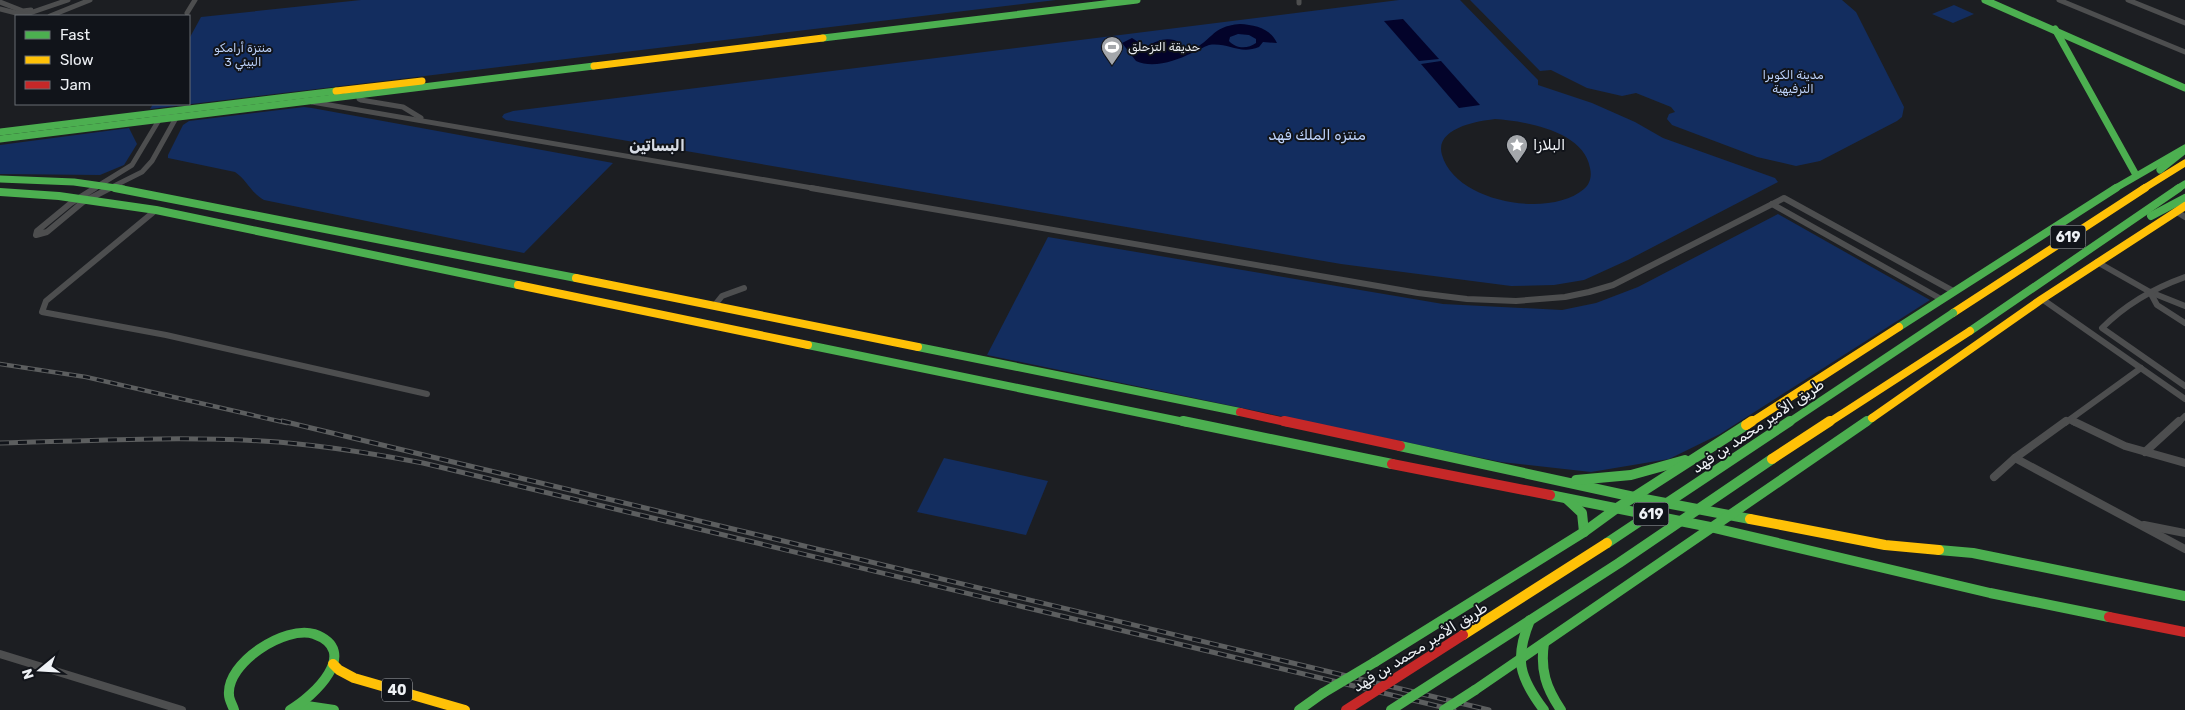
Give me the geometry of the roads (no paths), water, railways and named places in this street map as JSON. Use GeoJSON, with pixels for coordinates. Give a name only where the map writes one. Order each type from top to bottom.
{"type":"FeatureCollection","features":[{"type":"Feature","properties":{"kind":"main road"},"geometry":{"type":"LineString","coordinates":[[0,132],[174,115],[1097,1],[1137,0]]}},
{"type":"Feature","properties":{"kind":"main road"},"geometry":{"type":"LineString","coordinates":[[1985,0],[2185,83]]}},
{"type":"Feature","properties":{"kind":"main road"},"geometry":{"type":"LineString","coordinates":[[1994,0],[2185,88]]}},
{"type":"Feature","properties":{"kind":"main road"},"geometry":{"type":"LineString","coordinates":[[2055,29],[2136,175]]}},
{"type":"Feature","properties":{"kind":"main road"},"geometry":{"type":"LineString","coordinates":[[0,140],[159,120],[174,115]]}},
{"type":"Feature","properties":{"kind":"main road"},"geometry":{"type":"LineString","coordinates":[[1299,710],[1323,693],[1584,532],[1634,497],[2136,175],[2185,149]]}},
{"type":"Feature","properties":{"kind":"main road"},"geometry":{"type":"LineString","coordinates":[[2095,219],[2185,149]]}},
{"type":"Feature","properties":{"kind":"main road","name":"طريق الأمير محمد بن فهد"},"geometry":{"type":"LineString","coordinates":[[1346,710],[1600,548],[2095,219],[2185,163]]}},
{"type":"Feature","properties":{"kind":"main road"},"geometry":{"type":"LineString","coordinates":[[0,179],[59,180],[115,186],[1256,415],[1634,497],[1885,545],[1973,553],[2185,596]]}},
{"type":"Feature","properties":{"kind":"main road","name":"619"},"geometry":{"type":"LineString","coordinates":[[1391,710],[1619,563],[1800,440],[1970,330],[2185,184]]}},
{"type":"Feature","properties":{"kind":"main road"},"geometry":{"type":"LineString","coordinates":[[0,192],[42,193],[156,210],[1255,438],[1563,496],[1827,553],[1993,594],[2185,632]]}},
{"type":"Feature","properties":{"kind":"main road"},"geometry":{"type":"LineString","coordinates":[[2094,246],[2185,198]]}},
{"type":"Feature","properties":{"kind":"main road"},"geometry":{"type":"LineString","coordinates":[[1444,710],[1711,528],[1733,515],[2097,262],[2181,215],[2185,206]]}},
{"type":"Feature","properties":{"kind":"main road"},"geometry":{"type":"LineString","coordinates":[[1556,480],[1627,478],[1656,471],[1702,454]]}},
{"type":"Feature","properties":{"kind":"main road"},"geometry":{"type":"LineString","coordinates":[[1563,496],[1575,503],[1581,511],[1585,520],[1584,532]]}},
{"type":"Feature","properties":{"kind":"main road"},"geometry":{"type":"LineString","coordinates":[[1530,620],[1519,648],[1519,660],[1528,686],[1544,710]]}},
{"type":"Feature","properties":{"kind":"main road"},"geometry":{"type":"LineString","coordinates":[[232,709],[228,693],[229,685],[238,668],[253,653],[277,639],[302,633],[318,635],[330,643],[334,656],[331,672],[320,688],[291,710]]}},
{"type":"Feature","properties":{"kind":"main road"},"geometry":{"type":"LineString","coordinates":[[1544,643],[1540,669],[1545,687],[1561,710]]}},
{"type":"Feature","properties":{"kind":"main road","name":"40"},"geometry":{"type":"LineString","coordinates":[[333,664],[339,670],[354,678],[466,710]]}},
{"type":"Feature","properties":{"kind":"main road"},"geometry":{"type":"LineString","coordinates":[[291,710],[307,706],[334,710]]}},
{"type":"Feature","properties":{"kind":"street"},"geometry":{"type":"LineString","coordinates":[[0,9],[24,15],[68,0]]}},
{"type":"Feature","properties":{"kind":"street"},"geometry":{"type":"LineString","coordinates":[[52,15],[90,0]]}},
{"type":"Feature","properties":{"kind":"street"},"geometry":{"type":"LineString","coordinates":[[187,13],[195,0]]}},
{"type":"Feature","properties":{"kind":"street"},"geometry":{"type":"LineString","coordinates":[[2059,0],[2185,52]]}},
{"type":"Feature","properties":{"kind":"street"},"geometry":{"type":"LineString","coordinates":[[2132,1],[2185,23]]}},
{"type":"Feature","properties":{"kind":"street"},"geometry":{"type":"LineString","coordinates":[[0,2],[28,11],[57,4]]}},
{"type":"Feature","properties":{"kind":"street"},"geometry":{"type":"LineString","coordinates":[[355,92],[358,99],[403,107],[427,121]]}},
{"type":"Feature","properties":{"kind":"street"},"geometry":{"type":"LineString","coordinates":[[309,98],[427,121],[1467,300],[1534,300],[1590,293],[1613,285],[1784,198],[1953,291]]}},
{"type":"Feature","properties":{"kind":"street"},"geometry":{"type":"LineString","coordinates":[[159,120],[132,165],[102,185],[37,231],[36,235],[47,232],[84,198],[134,177],[148,166],[174,115]]}},
{"type":"Feature","properties":{"kind":"street"},"geometry":{"type":"LineString","coordinates":[[1772,204],[1941,299]]}},
{"type":"Feature","properties":{"kind":"street"},"geometry":{"type":"LineString","coordinates":[[156,210],[46,301],[42,312],[166,335],[427,394]]}},
{"type":"Feature","properties":{"kind":"street"},"geometry":{"type":"LineString","coordinates":[[2097,262],[2150,292],[2185,306]]}},
{"type":"Feature","properties":{"kind":"street"},"geometry":{"type":"LineString","coordinates":[[2185,277],[2157,287],[2112,318],[2102,328],[2185,386]]}},
{"type":"Feature","properties":{"kind":"street"},"geometry":{"type":"LineString","coordinates":[[714,306],[722,296],[744,288]]}},
{"type":"Feature","properties":{"kind":"street"},"geometry":{"type":"LineString","coordinates":[[2150,292],[2157,305],[2185,323]]}},
{"type":"Feature","properties":{"kind":"street"},"geometry":{"type":"LineString","coordinates":[[2042,299],[2185,399]]}},
{"type":"Feature","properties":{"kind":"street"},"geometry":{"type":"LineString","coordinates":[[1994,477],[2015,458],[2140,368]]}},
{"type":"Feature","properties":{"kind":"street"},"geometry":{"type":"LineString","coordinates":[[2145,452],[2185,416]]}},
{"type":"Feature","properties":{"kind":"street"},"geometry":{"type":"LineString","coordinates":[[2070,420],[2124,446],[2185,463]]}},
{"type":"Feature","properties":{"kind":"street"},"geometry":{"type":"LineString","coordinates":[[2015,458],[2185,549]]}},
{"type":"Feature","properties":{"kind":"street"},"geometry":{"type":"LineString","coordinates":[[2136,524],[2185,533]]}},
{"type":"Feature","properties":{"kind":"street"},"geometry":{"type":"LineString","coordinates":[[0,654],[182,710]]}},
{"type":"Feature","properties":{"kind":"railway"},"geometry":{"type":"LineString","coordinates":[[0,364],[86,377],[287,423]]}},
{"type":"Feature","properties":{"kind":"railway"},"geometry":{"type":"LineString","coordinates":[[282,421],[1489,710]]}},
{"type":"Feature","properties":{"kind":"railway"},"geometry":{"type":"LineString","coordinates":[[0,443],[131,439],[262,441],[343,449],[403,459],[1454,710]]}},
{"type":"Feature","properties":{"kind":"place","name":"حديقة التزحلق"},"geometry":{"type":"Point","coordinates":[1112,66]}},
{"type":"Feature","properties":{"kind":"place","name":"البلازا"},"geometry":{"type":"Point","coordinates":[1517,164]}},
{"type":"Feature","properties":{"kind":"district","name":"البساتين"},"geometry":{"type":"Point","coordinates":[657,145]}},
{"type":"Feature","properties":{"kind":"park label","name":"منتزة أرامكو البيئي 3"},"geometry":{"type":"Point","coordinates":[243,55]}},
{"type":"Feature","properties":{"kind":"park label","name":"مدينة الكوبرا الترفيهية"},"geometry":{"type":"Point","coordinates":[1793,82]}},
{"type":"Feature","properties":{"kind":"park label","name":"منتزه الملك فهد"},"geometry":{"type":"Point","coordinates":[1317,135]}}]}
